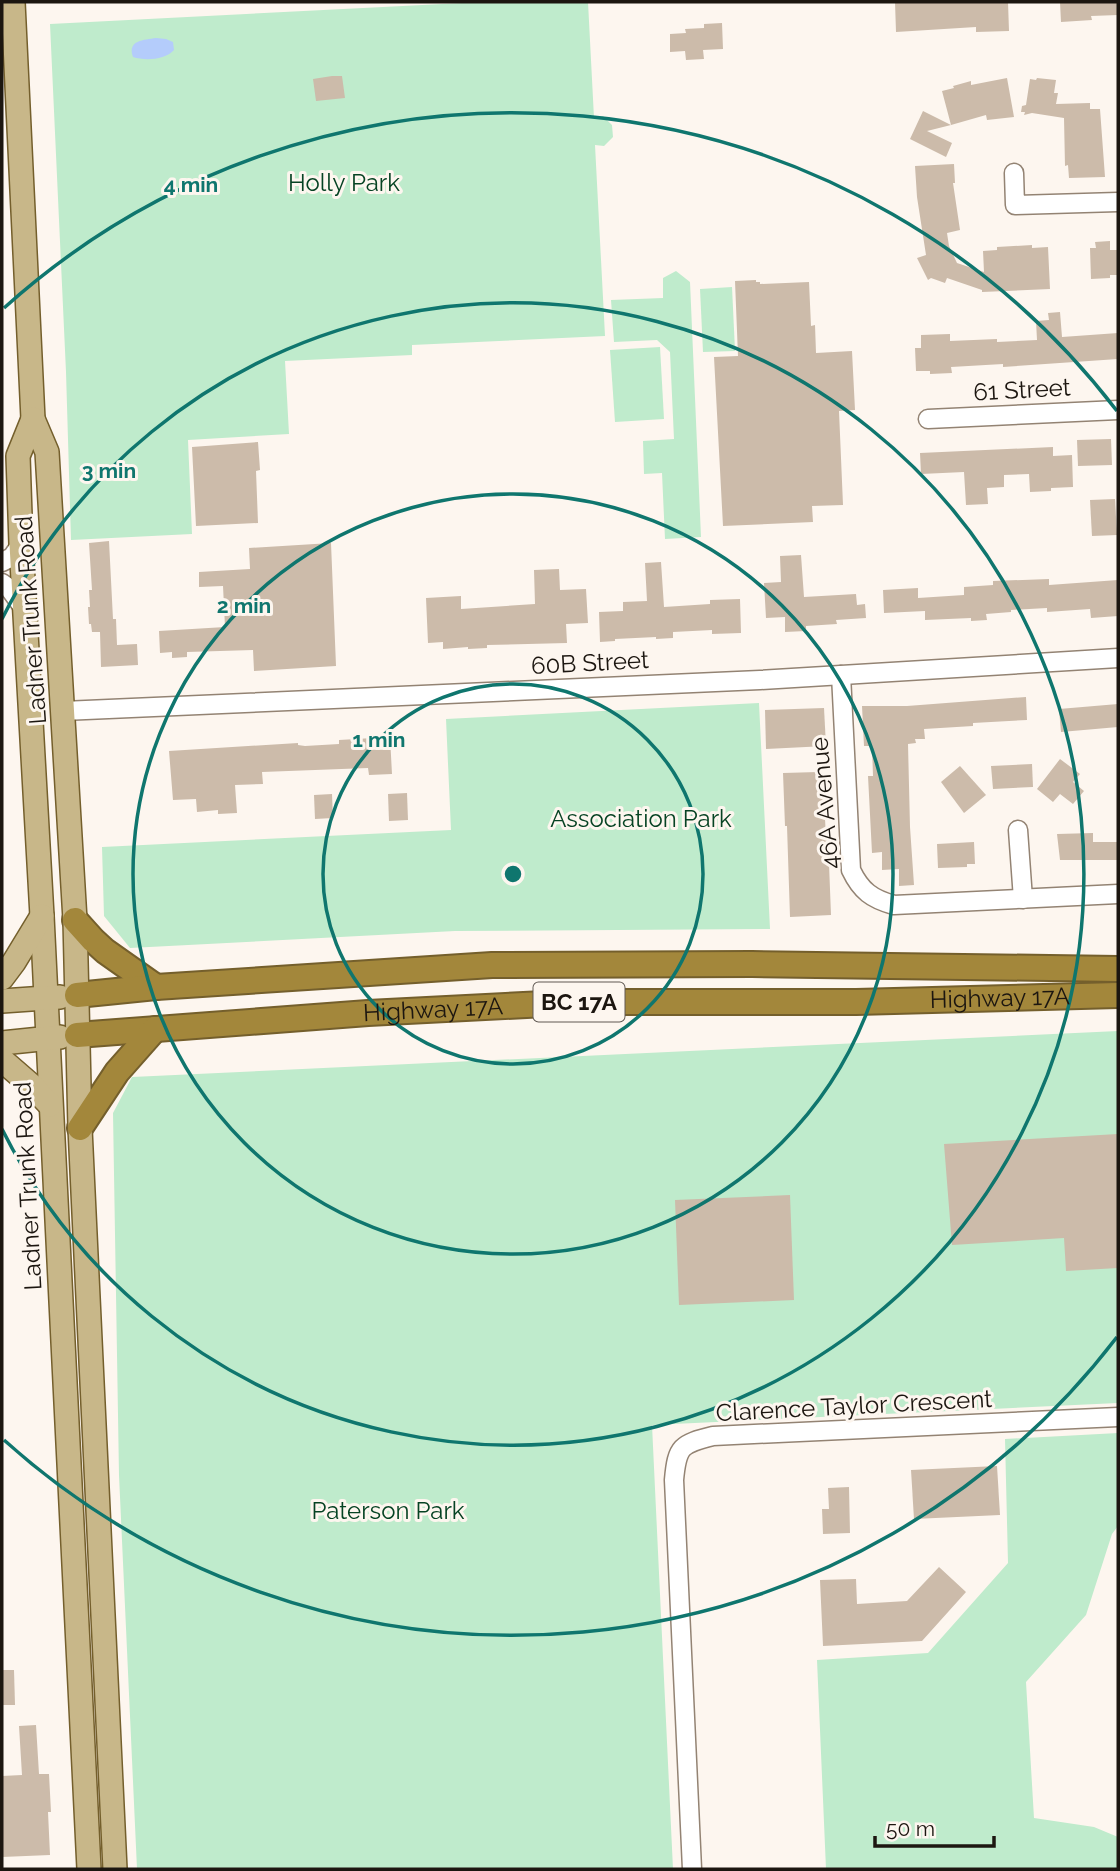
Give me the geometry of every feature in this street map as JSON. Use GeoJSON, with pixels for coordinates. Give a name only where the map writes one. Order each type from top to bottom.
{"type":"FeatureCollection","features":[{"type":"Feature","properties":{"kind":"highway"},"geometry":{"type":"LineString","coordinates":[[75,919],[105,951],[156,987]]}},
{"type":"Feature","properties":{"kind":"highway","name":"Highway 17A"},"geometry":{"type":"LineString","coordinates":[[77,995],[156,987],[492,965],[752,964],[1118,969]]}},
{"type":"Feature","properties":{"kind":"highway","name":"Highway 17A"},"geometry":{"type":"LineString","coordinates":[[77,1035],[368,1013],[584,1002],[856,1002],[1118,995]]}},
{"type":"Feature","properties":{"kind":"highway"},"geometry":{"type":"LineString","coordinates":[[80,1128],[117,1072],[155,1029]]}},
{"type":"Feature","properties":{"kind":"main road","name":"Ladner Trunk Road"},"geometry":{"type":"LineString","coordinates":[[13,2],[33,419],[47,452],[75,919],[80,1128],[115,1869]]}},
{"type":"Feature","properties":{"kind":"main road","name":"Ladner Trunk Road"},"geometry":{"type":"LineString","coordinates":[[33,419],[18,456],[21,544],[89,1869]]}},
{"type":"Feature","properties":{"kind":"main road"},"geometry":{"type":"LineString","coordinates":[[2,978],[42,916]]}},
{"type":"Feature","properties":{"kind":"main road","name":"Highway 17A"},"geometry":{"type":"LineString","coordinates":[[2,1002],[77,995]]}},
{"type":"Feature","properties":{"kind":"main road","name":"Highway 17A"},"geometry":{"type":"LineString","coordinates":[[2,1043],[77,1035]]}},
{"type":"Feature","properties":{"kind":"main road"},"geometry":{"type":"LineString","coordinates":[[2,1060],[50,1105]]}},
{"type":"Feature","properties":{"kind":"street"},"geometry":{"type":"LineString","coordinates":[[1014,173],[1015,205],[1118,202]]}},
{"type":"Feature","properties":{"kind":"street","name":"61 Street"},"geometry":{"type":"LineString","coordinates":[[928,419],[1118,410]]}},
{"type":"Feature","properties":{"kind":"street"},"geometry":{"type":"LineString","coordinates":[[2,562],[12,557],[21,544]]}},
{"type":"Feature","properties":{"kind":"street"},"geometry":{"type":"LineString","coordinates":[[2,583],[9,588],[24,610]]}},
{"type":"Feature","properties":{"kind":"street","name":"60B Street"},"geometry":{"type":"LineString","coordinates":[[63,711],[841,675],[1118,658]]}},
{"type":"Feature","properties":{"kind":"street","name":"46A Avenue"},"geometry":{"type":"LineString","coordinates":[[841,675],[851,870],[858,884],[868,894],[894,905],[1023,899]]}},
{"type":"Feature","properties":{"kind":"street"},"geometry":{"type":"LineString","coordinates":[[1018,830],[1023,899],[1118,894]]}},
{"type":"Feature","properties":{"kind":"street","name":"Clarence Taylor Crescent"},"geometry":{"type":"LineString","coordinates":[[692,1869],[674,1480],[676,1458],[689,1442],[713,1436],[1118,1417]]}},
{"type":"Feature","properties":{"kind":"green space","name":"Holly Park"},"geometry":{"type":"Polygon","coordinates":[[[482,2],[588,2],[594,118],[603,116],[612,125],[613,137],[604,146],[595,145],[605,336],[412,345],[412,355],[285,361],[289,434],[188,440],[192,534],[71,540],[50,24],[482,2]]]}},
{"type":"Feature","properties":{"kind":"green space"},"geometry":{"type":"Polygon","coordinates":[[[676,271],[690,282],[701,537],[665,539],[662,473],[644,474],[643,441],[674,439],[670,352],[657,340],[614,342],[611,300],[663,298],[663,278],[676,271]]]}},
{"type":"Feature","properties":{"kind":"green space"},"geometry":{"type":"Polygon","coordinates":[[[732,287],[735,351],[703,352],[700,289],[732,287]]]}},
{"type":"Feature","properties":{"kind":"green space"},"geometry":{"type":"Polygon","coordinates":[[[660,347],[664,419],[615,422],[610,350],[660,347]]]}},
{"type":"Feature","properties":{"kind":"green space","name":"Association Park"},"geometry":{"type":"Polygon","coordinates":[[[759,703],[770,929],[455,931],[130,948],[104,916],[102,847],[451,830],[446,719],[759,703]]]}},
{"type":"Feature","properties":{"kind":"green space","name":"Paterson Park"},"geometry":{"type":"Polygon","coordinates":[[[1118,1031],[1118,1403],[652,1425],[673,1869],[137,1869],[119,1475],[113,1113],[132,1077],[1118,1031]]]}},
{"type":"Feature","properties":{"kind":"green space"},"geometry":{"type":"Polygon","coordinates":[[[1118,1433],[1118,1526],[1112,1534],[1086,1615],[1026,1682],[1034,1818],[1094,1827],[1118,1837],[1118,1869],[826,1869],[817,1660],[928,1653],[1008,1563],[1005,1439],[1118,1433]]]}},
{"type":"Feature","properties":{"kind":"water"},"geometry":{"type":"Polygon","coordinates":[[[156,38],[173,42],[174,50],[155,59],[133,57],[134,44],[156,38]]]}},
{"type":"Feature","properties":{"kind":"building"},"geometry":{"type":"Polygon","coordinates":[[[895,2],[1008,2],[1009,31],[976,32],[976,27],[896,32],[895,2]]]}},
{"type":"Feature","properties":{"kind":"building"},"geometry":{"type":"Polygon","coordinates":[[[1060,2],[1118,2],[1118,15],[1091,16],[1092,20],[1061,22],[1060,2]]]}},
{"type":"Feature","properties":{"kind":"building"},"geometry":{"type":"Polygon","coordinates":[[[722,23],[723,49],[703,50],[704,59],[686,60],[685,51],[670,52],[670,34],[686,33],[685,29],[704,28],[704,24],[722,23]]]}},
{"type":"Feature","properties":{"kind":"building"},"geometry":{"type":"Polygon","coordinates":[[[342,76],[345,98],[316,101],[313,79],[342,76]]]}},
{"type":"Feature","properties":{"kind":"building"},"geometry":{"type":"Polygon","coordinates":[[[1007,78],[1014,117],[987,120],[986,115],[951,125],[942,91],[971,81],[971,85],[1007,78]]]}},
{"type":"Feature","properties":{"kind":"building"},"geometry":{"type":"Polygon","coordinates":[[[1030,79],[1056,80],[1056,104],[1090,103],[1090,109],[1100,109],[1105,177],[1069,178],[1068,165],[1065,166],[1064,118],[1032,113],[1024,115],[1025,112],[1021,112],[1022,106],[1026,105],[1030,79]]]}},
{"type":"Feature","properties":{"kind":"building"},"geometry":{"type":"Polygon","coordinates":[[[923,111],[951,125],[927,131],[952,143],[946,157],[910,139],[923,111]]]}},
{"type":"Feature","properties":{"kind":"building"},"geometry":{"type":"Polygon","coordinates":[[[954,164],[953,183],[960,230],[947,233],[949,246],[957,263],[984,272],[983,251],[997,250],[997,247],[1048,247],[1050,289],[982,292],[947,278],[945,283],[931,278],[928,280],[917,258],[926,255],[915,166],[954,164]]]}},
{"type":"Feature","properties":{"kind":"building"},"geometry":{"type":"Polygon","coordinates":[[[1110,241],[1110,250],[1118,250],[1118,275],[1091,279],[1090,248],[1096,248],[1095,242],[1110,241]]]}},
{"type":"Feature","properties":{"kind":"building"},"geometry":{"type":"Polygon","coordinates":[[[756,280],[760,284],[809,282],[811,326],[815,325],[816,353],[852,351],[855,410],[839,411],[843,505],[812,506],[813,522],[723,526],[714,357],[738,356],[735,281],[756,280]]]}},
{"type":"Feature","properties":{"kind":"building"},"geometry":{"type":"Polygon","coordinates":[[[1060,312],[1062,337],[1118,333],[1118,359],[1003,367],[1003,364],[951,367],[952,373],[930,374],[930,371],[916,371],[915,348],[921,348],[921,335],[950,334],[950,341],[1037,340],[1036,321],[1049,320],[1048,313],[1060,312]]]}},
{"type":"Feature","properties":{"kind":"building"},"geometry":{"type":"Polygon","coordinates":[[[1111,439],[1112,465],[1078,466],[1077,440],[1111,439]]]}},
{"type":"Feature","properties":{"kind":"building"},"geometry":{"type":"Polygon","coordinates":[[[258,442],[258,523],[196,526],[192,447],[258,442]]]}},
{"type":"Feature","properties":{"kind":"building"},"geometry":{"type":"Polygon","coordinates":[[[1053,447],[1053,456],[1072,455],[1073,487],[1030,492],[1029,474],[1004,475],[1004,487],[987,488],[988,504],[966,505],[964,472],[921,474],[920,453],[1053,447]]]}},
{"type":"Feature","properties":{"kind":"building"},"geometry":{"type":"Polygon","coordinates":[[[1115,499],[1117,535],[1092,536],[1090,500],[1115,499]]]}},
{"type":"Feature","properties":{"kind":"building"},"geometry":{"type":"Polygon","coordinates":[[[109,541],[117,645],[137,644],[138,665],[101,667],[100,632],[92,632],[89,624],[89,590],[92,590],[89,543],[109,541]]]}},
{"type":"Feature","properties":{"kind":"building"},"geometry":{"type":"Polygon","coordinates":[[[331,543],[336,666],[254,671],[253,650],[187,652],[187,657],[172,658],[172,652],[160,653],[159,631],[225,627],[223,586],[199,587],[199,572],[250,569],[249,548],[331,543]]]}},
{"type":"Feature","properties":{"kind":"building"},"geometry":{"type":"Polygon","coordinates":[[[801,555],[804,597],[856,594],[857,605],[865,604],[866,618],[836,620],[837,624],[806,626],[806,631],[785,632],[785,617],[766,618],[764,583],[781,582],[780,556],[801,555]]]}},
{"type":"Feature","properties":{"kind":"building"},"geometry":{"type":"Polygon","coordinates":[[[661,562],[664,607],[710,604],[710,600],[740,599],[741,633],[712,634],[712,630],[673,632],[673,638],[615,639],[600,642],[599,612],[623,611],[623,602],[647,601],[645,563],[661,562]]]}},
{"type":"Feature","properties":{"kind":"building"},"geometry":{"type":"Polygon","coordinates":[[[559,569],[560,590],[586,589],[588,623],[566,624],[567,643],[443,649],[443,642],[428,643],[426,598],[461,596],[461,609],[535,604],[534,570],[559,569]]]}},
{"type":"Feature","properties":{"kind":"building"},"geometry":{"type":"Polygon","coordinates":[[[1049,579],[1049,585],[1118,580],[1118,616],[1091,618],[1090,609],[1047,612],[1047,608],[986,614],[987,620],[971,621],[971,618],[925,620],[925,611],[884,613],[883,590],[918,588],[918,598],[964,595],[964,587],[993,585],[993,581],[1049,579]]]}},
{"type":"Feature","properties":{"kind":"building"},"geometry":{"type":"Polygon","coordinates":[[[1026,697],[1027,720],[924,729],[925,739],[915,739],[916,743],[908,744],[914,885],[899,886],[899,869],[882,870],[882,852],[872,853],[868,776],[873,776],[872,746],[864,746],[862,706],[907,706],[1026,697]]]}},
{"type":"Feature","properties":{"kind":"building"},"geometry":{"type":"Polygon","coordinates":[[[1118,704],[1118,727],[1061,732],[1059,709],[1118,704]]]}},
{"type":"Feature","properties":{"kind":"building"},"geometry":{"type":"Polygon","coordinates":[[[824,708],[826,746],[766,749],[765,710],[824,708]]]}},
{"type":"Feature","properties":{"kind":"building"},"geometry":{"type":"Polygon","coordinates":[[[390,737],[392,774],[369,775],[368,768],[262,772],[263,784],[235,785],[237,813],[218,814],[218,810],[197,812],[196,799],[173,800],[169,751],[298,743],[305,746],[339,744],[339,740],[390,737]]]}},
{"type":"Feature","properties":{"kind":"building"},"geometry":{"type":"Polygon","coordinates":[[[1060,759],[1080,774],[1073,782],[1084,791],[1073,804],[1060,794],[1053,802],[1037,789],[1060,759]]]}},
{"type":"Feature","properties":{"kind":"building"},"geometry":{"type":"Polygon","coordinates":[[[1032,764],[1033,787],[993,789],[991,766],[1032,764]]]}},
{"type":"Feature","properties":{"kind":"building"},"geometry":{"type":"Polygon","coordinates":[[[960,766],[986,795],[964,813],[941,782],[960,766]]]}},
{"type":"Feature","properties":{"kind":"building"},"geometry":{"type":"Polygon","coordinates":[[[818,772],[819,779],[823,779],[831,915],[790,917],[783,773],[818,772]]]}},
{"type":"Feature","properties":{"kind":"building"},"geometry":{"type":"Polygon","coordinates":[[[407,793],[408,820],[389,821],[388,794],[407,793]]]}},
{"type":"Feature","properties":{"kind":"building"},"geometry":{"type":"Polygon","coordinates":[[[332,794],[333,818],[315,819],[314,795],[332,794]]]}},
{"type":"Feature","properties":{"kind":"building"},"geometry":{"type":"Polygon","coordinates":[[[1093,833],[1093,842],[1118,842],[1118,860],[1060,860],[1057,834],[1093,833]]]}},
{"type":"Feature","properties":{"kind":"building"},"geometry":{"type":"Polygon","coordinates":[[[974,842],[975,864],[967,864],[967,867],[938,868],[937,844],[974,842]]]}},
{"type":"Feature","properties":{"kind":"building"},"geometry":{"type":"Polygon","coordinates":[[[1118,1134],[1118,1268],[1066,1271],[1064,1238],[952,1245],[944,1144],[1118,1134]]]}},
{"type":"Feature","properties":{"kind":"building"},"geometry":{"type":"Polygon","coordinates":[[[790,1195],[794,1300],[679,1305],[675,1200],[790,1195]]]}},
{"type":"Feature","properties":{"kind":"building"},"geometry":{"type":"Polygon","coordinates":[[[997,1466],[1000,1515],[914,1519],[911,1470],[997,1466]]]}},
{"type":"Feature","properties":{"kind":"building"},"geometry":{"type":"Polygon","coordinates":[[[849,1487],[850,1533],[823,1534],[822,1509],[829,1509],[828,1488],[849,1487]]]}},
{"type":"Feature","properties":{"kind":"building"},"geometry":{"type":"Polygon","coordinates":[[[939,1567],[966,1592],[922,1641],[823,1646],[820,1580],[856,1579],[857,1604],[907,1601],[939,1567]]]}},
{"type":"Feature","properties":{"kind":"building"},"geometry":{"type":"Polygon","coordinates":[[[2,1670],[14,1670],[15,1705],[2,1705],[2,1670]]]}},
{"type":"Feature","properties":{"kind":"building"},"geometry":{"type":"Polygon","coordinates":[[[36,1725],[39,1774],[49,1774],[50,1855],[2,1857],[2,1776],[22,1775],[19,1726],[36,1725]]]}}]}
